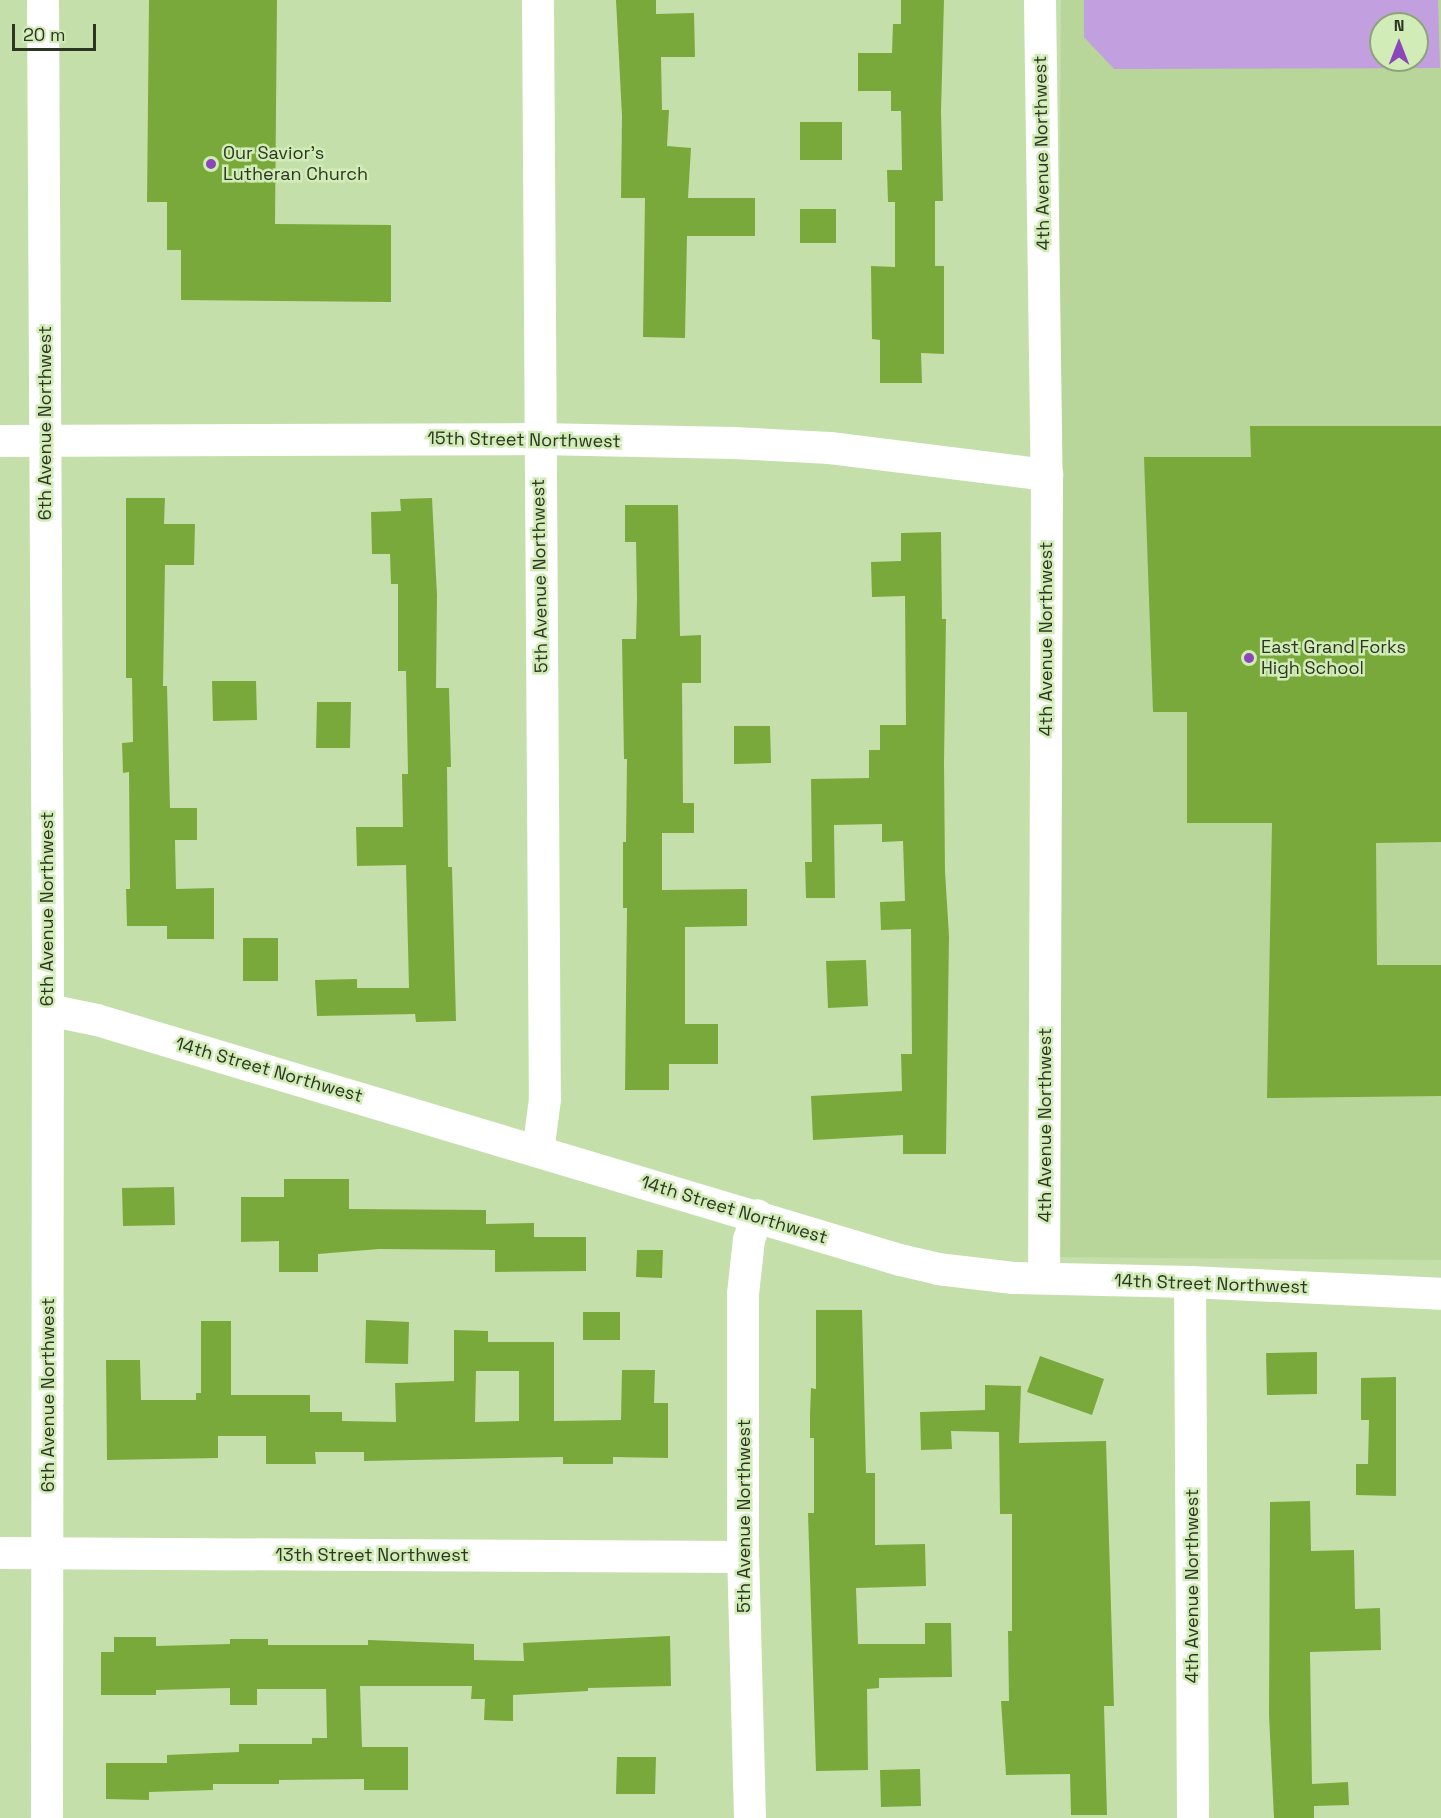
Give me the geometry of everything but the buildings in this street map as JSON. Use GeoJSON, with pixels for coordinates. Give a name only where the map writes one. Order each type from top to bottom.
{"type":"FeatureCollection","features":[{"type":"Feature","properties":{"kind":"street","name":"6th Avenue Northwest"},"geometry":{"type":"LineString","coordinates":[[43,0],[48,1010],[47,1818]]}},
{"type":"Feature","properties":{"kind":"street","name":"5th Avenue Northwest"},"geometry":{"type":"LineString","coordinates":[[538,0],[545,1099],[538,1152]]}},
{"type":"Feature","properties":{"kind":"street","name":"4th Avenue Northwest"},"geometry":{"type":"LineString","coordinates":[[1040,0],[1047,475],[1044,1278]]}},
{"type":"Feature","properties":{"kind":"street","name":"15th Street Northwest"},"geometry":{"type":"LineString","coordinates":[[0,441],[539,439],[734,442],[830,448],[1047,475]]}},
{"type":"Feature","properties":{"kind":"street","name":"14th Street Northwest"},"geometry":{"type":"LineString","coordinates":[[48,1010],[97,1020],[757,1215],[900,1260],[938,1269],[975,1274],[1044,1278],[1190,1282],[1441,1294]]}},
{"type":"Feature","properties":{"kind":"street","name":"5th Avenue Northwest"},"geometry":{"type":"LineString","coordinates":[[750,1818],[743,1557],[743,1294],[749,1240],[757,1215]]}},
{"type":"Feature","properties":{"kind":"street","name":"4th Avenue Northwest"},"geometry":{"type":"LineString","coordinates":[[1190,1282],[1194,1818]]}},
{"type":"Feature","properties":{"kind":"street","name":"13th Street Northwest"},"geometry":{"type":"LineString","coordinates":[[0,1552],[743,1557]]}},
{"type":"Feature","properties":{"kind":"shaded area","name":"East Grand Forks High School"},"geometry":{"type":"Polygon","coordinates":[[[1061,0],[1441,0],[1441,1260],[1052,1257],[1061,0]]]}},
{"type":"Feature","properties":{"kind":"shaded area"},"geometry":{"type":"Polygon","coordinates":[[[1084,0],[1438,0],[1440,68],[1429,68],[1429,12],[1369,12],[1369,68],[1114,69],[1084,37],[1084,0]]]}},
{"type":"Feature","properties":{"kind":"place","name":"Our Savior's Lutheran Church"},"geometry":{"type":"Point","coordinates":[211,164]}},
{"type":"Feature","properties":{"kind":"place","name":"East Grand Forks High School"},"geometry":{"type":"Point","coordinates":[1249,658]}}]}
